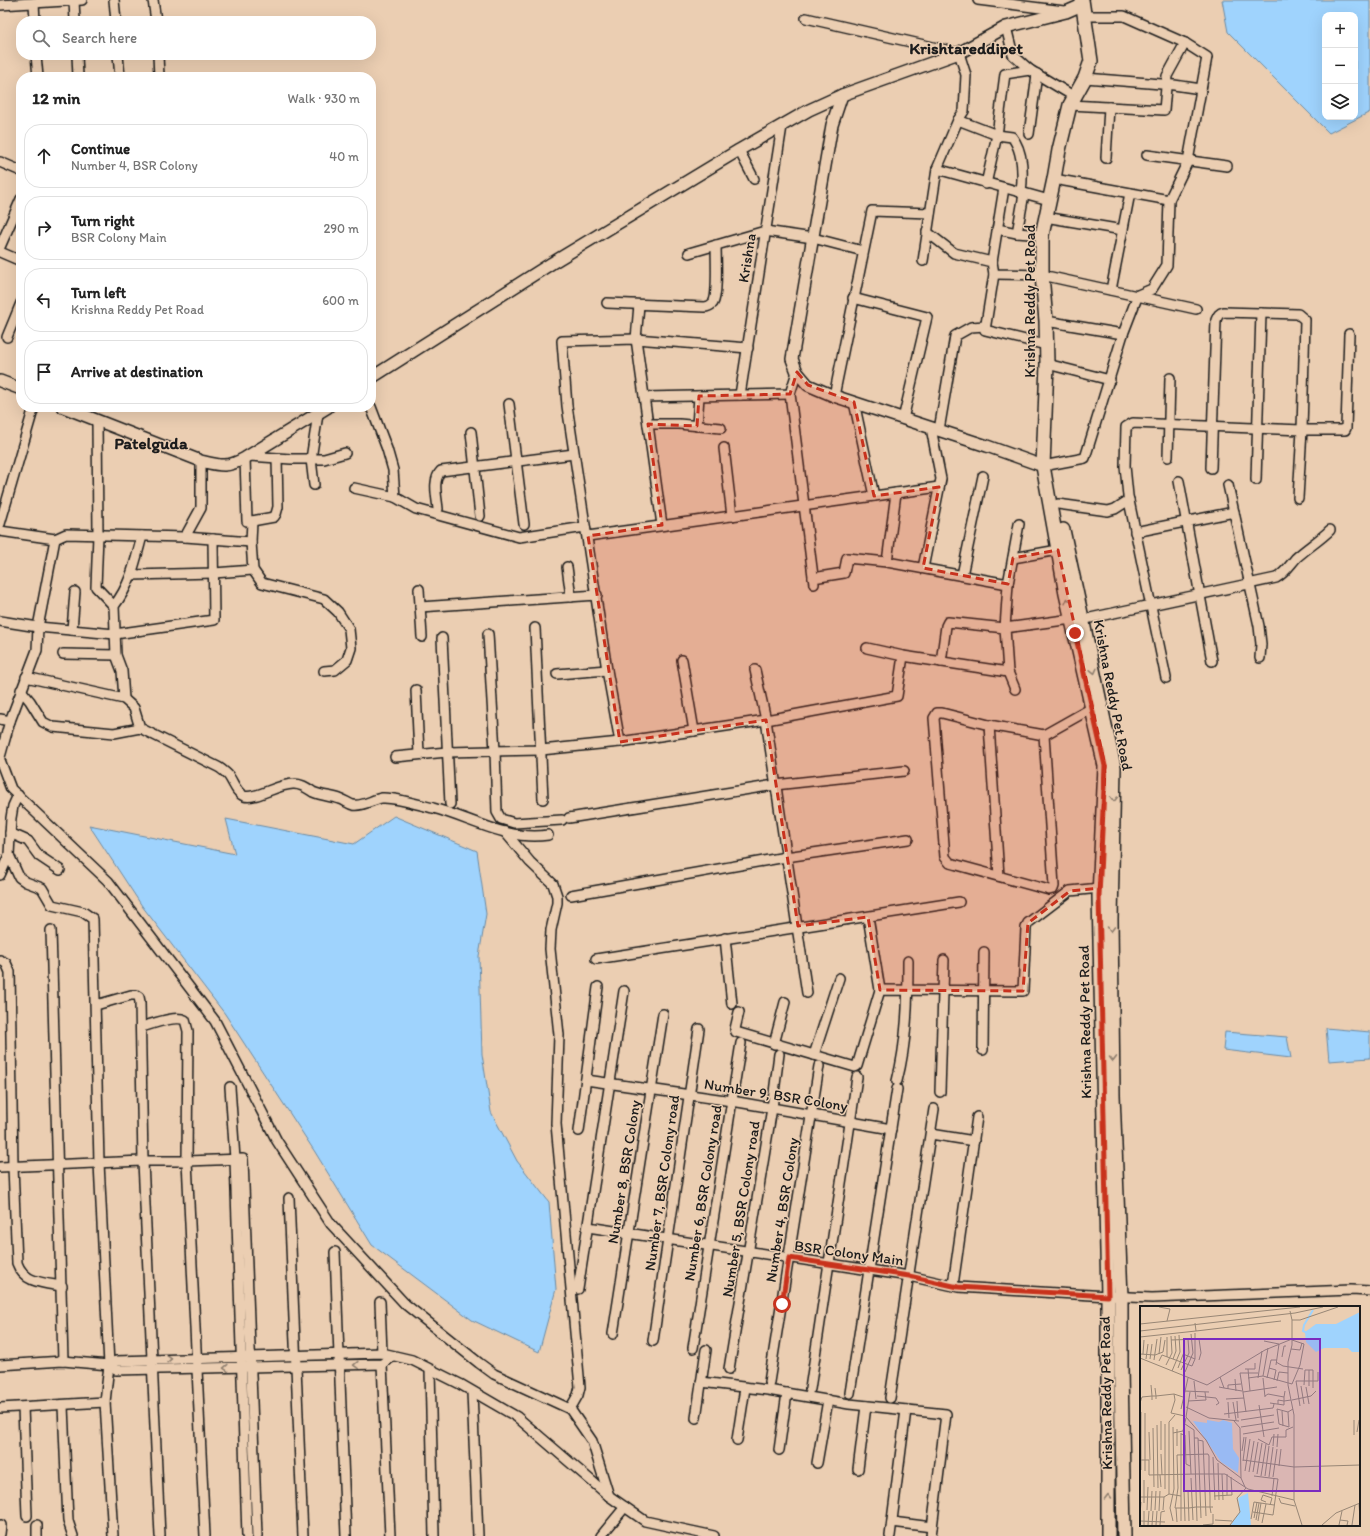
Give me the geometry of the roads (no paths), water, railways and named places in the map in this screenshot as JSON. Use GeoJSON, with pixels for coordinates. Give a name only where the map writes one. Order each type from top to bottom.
{"type":"FeatureCollection","features":[{"type":"Feature","properties":{"kind":"main road","name":"Krishna Reddy Pet Road"},"geometry":{"type":"LineString","coordinates":[[1083,7],[1090,61],[1085,78],[1072,101],[1059,150],[1042,235],[1042,275],[1046,321],[1047,364],[1043,466],[1058,550],[1077,619],[1114,768],[1111,919],[1113,1095],[1121,1297],[1124,1536]]}},
{"type":"Feature","properties":{"kind":"main road","name":"Krishna Reddy Pet Road"},"geometry":{"type":"LineString","coordinates":[[1043,466],[1055,489],[1092,708],[1105,766],[1100,888],[1103,1119],[1108,1296],[1108,1536]]}},
{"type":"Feature","properties":{"kind":"street"},"geometry":{"type":"LineString","coordinates":[[74,0],[76,16]]}},
{"type":"Feature","properties":{"kind":"street"},"geometry":{"type":"LineString","coordinates":[[0,5],[82,0]]}},
{"type":"Feature","properties":{"kind":"street"},"geometry":{"type":"LineString","coordinates":[[114,0],[116,16]]}},
{"type":"Feature","properties":{"kind":"street"},"geometry":{"type":"LineString","coordinates":[[154,0],[156,16]]}},
{"type":"Feature","properties":{"kind":"street"},"geometry":{"type":"LineString","coordinates":[[978,0],[1066,12]]}},
{"type":"Feature","properties":{"kind":"street"},"geometry":{"type":"LineString","coordinates":[[34,3],[35,16]]}},
{"type":"Feature","properties":{"kind":"street"},"geometry":{"type":"LineString","coordinates":[[376,375],[552,263],[739,150],[809,110],[842,95],[959,53],[1006,26],[1083,7],[1124,16],[1185,43],[1207,57],[1188,161],[1169,200],[1167,265],[1152,289],[1138,295],[1123,334],[1085,458],[1043,466],[834,396],[808,385],[797,372],[792,359],[833,118],[842,95]]}},
{"type":"Feature","properties":{"kind":"street"},"geometry":{"type":"LineString","coordinates":[[806,18],[959,53]]}},
{"type":"Feature","properties":{"kind":"street"},"geometry":{"type":"LineString","coordinates":[[1006,26],[1013,55],[1033,72],[1072,101],[1109,107],[1164,110],[1167,76],[1185,43]]}},
{"type":"Feature","properties":{"kind":"street"},"geometry":{"type":"LineString","coordinates":[[924,261],[937,169],[958,120],[964,111],[966,75],[959,53]]}},
{"type":"Feature","properties":{"kind":"street"},"geometry":{"type":"LineString","coordinates":[[36,60],[38,72]]}},
{"type":"Feature","properties":{"kind":"street"},"geometry":{"type":"LineString","coordinates":[[77,60],[78,72]]}},
{"type":"Feature","properties":{"kind":"street"},"geometry":{"type":"LineString","coordinates":[[118,60],[120,72]]}},
{"type":"Feature","properties":{"kind":"street"},"geometry":{"type":"LineString","coordinates":[[158,60],[159,72]]}},
{"type":"Feature","properties":{"kind":"street"},"geometry":{"type":"LineString","coordinates":[[1029,134],[1033,72]]}},
{"type":"Feature","properties":{"kind":"street"},"geometry":{"type":"LineString","coordinates":[[986,184],[997,135],[1005,74],[1033,72]]}},
{"type":"Feature","properties":{"kind":"street"},"geometry":{"type":"LineString","coordinates":[[1085,78],[1166,84],[1201,89]]}},
{"type":"Feature","properties":{"kind":"street"},"geometry":{"type":"LineString","coordinates":[[1106,158],[1109,107]]}},
{"type":"Feature","properties":{"kind":"street"},"geometry":{"type":"LineString","coordinates":[[809,110],[823,113],[833,118]]}},
{"type":"Feature","properties":{"kind":"street"},"geometry":{"type":"LineString","coordinates":[[958,120],[997,135],[1012,137],[1018,144],[1023,175],[1017,233]]}},
{"type":"Feature","properties":{"kind":"street","name":"Krishna"},"geometry":{"type":"LineString","coordinates":[[740,395],[782,126]]}},
{"type":"Feature","properties":{"kind":"street"},"geometry":{"type":"LineString","coordinates":[[739,150],[754,179]]}},
{"type":"Feature","properties":{"kind":"street"},"geometry":{"type":"LineString","coordinates":[[1148,155],[1227,166]]}},
{"type":"Feature","properties":{"kind":"street"},"geometry":{"type":"LineString","coordinates":[[0,162],[16,169]]}},
{"type":"Feature","properties":{"kind":"street"},"geometry":{"type":"LineString","coordinates":[[937,169],[986,184],[1049,200]]}},
{"type":"Feature","properties":{"kind":"street"},"geometry":{"type":"LineString","coordinates":[[1054,179],[1169,200]]}},
{"type":"Feature","properties":{"kind":"street"},"geometry":{"type":"LineString","coordinates":[[1004,188],[992,262],[994,274],[985,330],[1046,345]]}},
{"type":"Feature","properties":{"kind":"street"},"geometry":{"type":"LineString","coordinates":[[1111,290],[1130,193]]}},
{"type":"Feature","properties":{"kind":"street"},"geometry":{"type":"LineString","coordinates":[[0,247],[16,210]]}},
{"type":"Feature","properties":{"kind":"street"},"geometry":{"type":"LineString","coordinates":[[834,396],[872,211],[930,213]]}},
{"type":"Feature","properties":{"kind":"street"},"geometry":{"type":"LineString","coordinates":[[1045,217],[1123,230]]}},
{"type":"Feature","properties":{"kind":"street"},"geometry":{"type":"LineString","coordinates":[[997,229],[1017,233],[1042,235]]}},
{"type":"Feature","properties":{"kind":"street"},"geometry":{"type":"LineString","coordinates":[[690,253],[766,231],[813,238],[863,251]]}},
{"type":"Feature","properties":{"kind":"street"},"geometry":{"type":"LineString","coordinates":[[927,232],[954,253],[992,262]]}},
{"type":"Feature","properties":{"kind":"street"},"geometry":{"type":"LineString","coordinates":[[607,303],[709,306],[714,302],[716,293],[716,245]]}},
{"type":"Feature","properties":{"kind":"street"},"geometry":{"type":"LineString","coordinates":[[0,252],[16,258]]}},
{"type":"Feature","properties":{"kind":"street"},"geometry":{"type":"LineString","coordinates":[[994,274],[1042,275],[1196,309]]}},
{"type":"Feature","properties":{"kind":"street"},"geometry":{"type":"LineString","coordinates":[[853,298],[927,317],[903,419]]}},
{"type":"Feature","properties":{"kind":"street"},"geometry":{"type":"LineString","coordinates":[[639,305],[636,339],[662,526]]}},
{"type":"Feature","properties":{"kind":"street"},"geometry":{"type":"LineString","coordinates":[[1211,468],[1216,320],[1220,313],[1294,313],[1302,316],[1305,320],[1302,430],[1298,498]]}},
{"type":"Feature","properties":{"kind":"street"},"geometry":{"type":"LineString","coordinates":[[1256,480],[1261,313]]}},
{"type":"Feature","properties":{"kind":"street"},"geometry":{"type":"LineString","coordinates":[[7,337],[16,315]]}},
{"type":"Feature","properties":{"kind":"street"},"geometry":{"type":"LineString","coordinates":[[1046,321],[1123,334]]}},
{"type":"Feature","properties":{"kind":"street"},"geometry":{"type":"LineString","coordinates":[[923,568],[941,479],[935,429],[955,336],[971,327],[985,326]]}},
{"type":"Feature","properties":{"kind":"street"},"geometry":{"type":"LineString","coordinates":[[1166,678],[1129,500],[1125,466],[1126,426],[1133,423],[1302,430],[1345,430],[1349,334]]}},
{"type":"Feature","properties":{"kind":"street"},"geometry":{"type":"LineString","coordinates":[[620,742],[607,670],[597,595],[567,406],[562,341],[636,339],[748,348]]}},
{"type":"Feature","properties":{"kind":"street"},"geometry":{"type":"LineString","coordinates":[[1047,364],[1110,380]]}},
{"type":"Feature","properties":{"kind":"street"},"geometry":{"type":"LineString","coordinates":[[797,372],[790,394],[813,581],[844,573],[847,558],[887,562],[962,574],[1008,584]]}},
{"type":"Feature","properties":{"kind":"street"},"geometry":{"type":"LineString","coordinates":[[1168,456],[1170,378]]}},
{"type":"Feature","properties":{"kind":"street"},"geometry":{"type":"LineString","coordinates":[[0,381],[16,387]]}},
{"type":"Feature","properties":{"kind":"street"},"geometry":{"type":"LineString","coordinates":[[644,397],[790,394]]}},
{"type":"Feature","properties":{"kind":"street"},"geometry":{"type":"LineString","coordinates":[[697,426],[699,396]]}},
{"type":"Feature","properties":{"kind":"street"},"geometry":{"type":"LineString","coordinates":[[854,402],[874,496]]}},
{"type":"Feature","properties":{"kind":"street"},"geometry":{"type":"LineString","coordinates":[[509,404],[524,524]]}},
{"type":"Feature","properties":{"kind":"street"},"geometry":{"type":"LineString","coordinates":[[0,524],[33,412]]}},
{"type":"Feature","properties":{"kind":"street"},"geometry":{"type":"LineString","coordinates":[[75,412],[201,461],[221,466],[232,465],[247,457],[321,412]]}},
{"type":"Feature","properties":{"kind":"street"},"geometry":{"type":"LineString","coordinates":[[373,412],[393,470],[395,497]]}},
{"type":"Feature","properties":{"kind":"street"},"geometry":{"type":"LineString","coordinates":[[314,485],[312,459],[318,414]]}},
{"type":"Feature","properties":{"kind":"street"},"geometry":{"type":"LineString","coordinates":[[97,421],[98,535],[96,587],[114,606]]}},
{"type":"Feature","properties":{"kind":"street"},"geometry":{"type":"LineString","coordinates":[[648,424],[721,428]]}},
{"type":"Feature","properties":{"kind":"street"},"geometry":{"type":"LineString","coordinates":[[472,432],[480,516]]}},
{"type":"Feature","properties":{"kind":"street"},"geometry":{"type":"LineString","coordinates":[[724,448],[732,516]]}},
{"type":"Feature","properties":{"kind":"street"},"geometry":{"type":"LineString","coordinates":[[247,457],[324,459],[345,454]]}},
{"type":"Feature","properties":{"kind":"street"},"geometry":{"type":"LineString","coordinates":[[438,508],[436,481],[437,475],[441,471],[574,454]]}},
{"type":"Feature","properties":{"kind":"street"},"geometry":{"type":"LineString","coordinates":[[247,457],[247,521],[274,517],[276,514],[278,507],[277,458]]}},
{"type":"Feature","properties":{"kind":"street"},"geometry":{"type":"LineString","coordinates":[[185,537],[200,508],[201,461]]}},
{"type":"Feature","properties":{"kind":"street"},"geometry":{"type":"LineString","coordinates":[[962,574],[983,476]]}},
{"type":"Feature","properties":{"kind":"street"},"geometry":{"type":"LineString","coordinates":[[1179,481],[1212,660]]}},
{"type":"Feature","properties":{"kind":"street"},"geometry":{"type":"LineString","coordinates":[[1228,485],[1261,637],[1260,658]]}},
{"type":"Feature","properties":{"kind":"street"},"geometry":{"type":"LineString","coordinates":[[354,488],[395,497],[416,510],[519,537],[662,526],[939,487]]}},
{"type":"Feature","properties":{"kind":"street"},"geometry":{"type":"LineString","coordinates":[[887,562],[896,493]]}},
{"type":"Feature","properties":{"kind":"street"},"geometry":{"type":"LineString","coordinates":[[1058,504],[1108,511],[1115,509],[1129,500]]}},
{"type":"Feature","properties":{"kind":"street"},"geometry":{"type":"LineString","coordinates":[[1135,532],[1234,512]]}},
{"type":"Feature","properties":{"kind":"street"},"geometry":{"type":"LineString","coordinates":[[252,521],[251,542],[253,570],[262,583],[324,599],[338,612],[349,629],[351,648],[347,660],[335,670],[324,671]]}},
{"type":"Feature","properties":{"kind":"street"},"geometry":{"type":"LineString","coordinates":[[1015,689],[1008,672],[1005,628],[1008,584],[1018,524]]}},
{"type":"Feature","properties":{"kind":"street"},"geometry":{"type":"LineString","coordinates":[[941,662],[946,626],[948,622],[1005,628],[1077,619],[1276,578],[1282,575],[1297,557],[1323,538],[1330,530]]}},
{"type":"Feature","properties":{"kind":"street"},"geometry":{"type":"LineString","coordinates":[[0,531],[55,539],[66,534],[185,537],[251,542]]}},
{"type":"Feature","properties":{"kind":"street"},"geometry":{"type":"LineString","coordinates":[[124,699],[122,671],[116,655],[114,606],[122,596],[132,576],[142,536]]}},
{"type":"Feature","properties":{"kind":"street"},"geometry":{"type":"LineString","coordinates":[[0,757],[10,721],[37,650],[38,627],[55,539]]}},
{"type":"Feature","properties":{"kind":"street"},"geometry":{"type":"LineString","coordinates":[[0,621],[38,627],[115,634],[214,620],[213,539]]}},
{"type":"Feature","properties":{"kind":"street"},"geometry":{"type":"LineString","coordinates":[[1013,558],[1058,550]]}},
{"type":"Feature","properties":{"kind":"street"},"geometry":{"type":"LineString","coordinates":[[567,567],[571,597]]}},
{"type":"Feature","properties":{"kind":"street"},"geometry":{"type":"LineString","coordinates":[[132,576],[253,570]]}},
{"type":"Feature","properties":{"kind":"street"},"geometry":{"type":"LineString","coordinates":[[419,589],[422,637]]}},
{"type":"Feature","properties":{"kind":"street"},"geometry":{"type":"LineString","coordinates":[[72,630],[75,592]]}},
{"type":"Feature","properties":{"kind":"street"},"geometry":{"type":"LineString","coordinates":[[420,607],[597,595]]}},
{"type":"Feature","properties":{"kind":"street"},"geometry":{"type":"LineString","coordinates":[[535,628],[543,799]]}},
{"type":"Feature","properties":{"kind":"street"},"geometry":{"type":"LineString","coordinates":[[488,634],[497,812],[501,819],[514,823],[566,819],[775,785],[904,771]]}},
{"type":"Feature","properties":{"kind":"street"},"geometry":{"type":"LineString","coordinates":[[442,638],[450,804]]}},
{"type":"Feature","properties":{"kind":"street"},"geometry":{"type":"LineString","coordinates":[[867,648],[903,656],[1008,672]]}},
{"type":"Feature","properties":{"kind":"street"},"geometry":{"type":"LineString","coordinates":[[63,654],[116,655]]}},
{"type":"Feature","properties":{"kind":"street"},"geometry":{"type":"LineString","coordinates":[[395,757],[447,752],[541,750],[620,742],[766,720],[897,696],[903,656]]}},
{"type":"Feature","properties":{"kind":"street"},"geometry":{"type":"LineString","coordinates":[[682,660],[694,731]]}},
{"type":"Feature","properties":{"kind":"street"},"geometry":{"type":"LineString","coordinates":[[557,674],[607,670]]}},
{"type":"Feature","properties":{"kind":"street"},"geometry":{"type":"LineString","coordinates":[[755,670],[766,720],[807,993]]}},
{"type":"Feature","properties":{"kind":"street"},"geometry":{"type":"LineString","coordinates":[[26,677],[124,699],[134,708],[140,728]]}},
{"type":"Feature","properties":{"kind":"street"},"geometry":{"type":"LineString","coordinates":[[21,690],[43,722],[53,727],[114,733],[140,728],[218,767],[226,773],[239,792],[244,796],[256,795],[287,784],[296,783],[323,795],[339,798],[352,805],[358,805],[377,799],[393,799],[434,808],[505,832],[538,836],[548,835]]}},
{"type":"Feature","properties":{"kind":"street"},"geometry":{"type":"LineString","coordinates":[[416,690],[419,754]]}},
{"type":"Feature","properties":{"kind":"street"},"geometry":{"type":"LineString","coordinates":[[1044,734],[1054,886],[1053,890],[950,863],[945,857],[934,718],[937,713],[989,725],[1044,734],[1092,708]]}},
{"type":"Feature","properties":{"kind":"street"},"geometry":{"type":"LineString","coordinates":[[0,719],[10,721]]}},
{"type":"Feature","properties":{"kind":"street"},"geometry":{"type":"LineString","coordinates":[[989,725],[999,876]]}},
{"type":"Feature","properties":{"kind":"street"},"geometry":{"type":"LineString","coordinates":[[0,760],[4,782],[108,881],[215,1021],[277,1141],[331,1224],[405,1304],[479,1363],[494,1374],[570,1409],[592,1441],[609,1496]]}},
{"type":"Feature","properties":{"kind":"street"},"geometry":{"type":"LineString","coordinates":[[0,875],[9,855],[13,806],[18,795]]}},
{"type":"Feature","properties":{"kind":"street"},"geometry":{"type":"LineString","coordinates":[[505,832],[530,862],[553,884],[557,896],[551,930],[550,949],[559,1035],[556,1124],[580,1382],[578,1395],[570,1409]]}},
{"type":"Feature","properties":{"kind":"street"},"geometry":{"type":"LineString","coordinates":[[10,833],[28,841],[38,856],[60,870]]}},
{"type":"Feature","properties":{"kind":"street"},"geometry":{"type":"LineString","coordinates":[[571,894],[786,857],[908,839]]}},
{"type":"Feature","properties":{"kind":"street"},"geometry":{"type":"LineString","coordinates":[[9,855],[18,877],[26,882],[42,888],[52,905],[83,912],[92,919],[96,1005],[99,1163],[109,1365],[105,1402],[113,1536]]}},
{"type":"Feature","properties":{"kind":"street"},"geometry":{"type":"LineString","coordinates":[[880,990],[1023,991],[1026,928],[1028,923],[1070,891],[1100,888]]}},
{"type":"Feature","properties":{"kind":"street"},"geometry":{"type":"LineString","coordinates":[[596,959],[798,926],[868,917],[959,902]]}},
{"type":"Feature","properties":{"kind":"street"},"geometry":{"type":"LineString","coordinates":[[739,1012],[735,1029],[736,1032],[853,1068],[857,1066],[880,990],[868,917]]}},
{"type":"Feature","properties":{"kind":"street"},"geometry":{"type":"LineString","coordinates":[[51,930],[59,1165],[63,1361]]}},
{"type":"Feature","properties":{"kind":"street"},"geometry":{"type":"LineString","coordinates":[[725,938],[732,1004]]}},
{"type":"Feature","properties":{"kind":"street"},"geometry":{"type":"LineString","coordinates":[[983,1050],[984,952]]}},
{"type":"Feature","properties":{"kind":"street"},"geometry":{"type":"LineString","coordinates":[[1,959],[9,967],[10,972],[13,1167],[17,1264],[20,1272],[25,1277],[43,1283],[62,1286]]}},
{"type":"Feature","properties":{"kind":"street"},"geometry":{"type":"LineString","coordinates":[[940,1092],[944,960]]}},
{"type":"Feature","properties":{"kind":"street"},"geometry":{"type":"LineString","coordinates":[[850,1393],[870,1270],[897,1085],[904,1054],[908,990],[908,961]]}},
{"type":"Feature","properties":{"kind":"street"},"geometry":{"type":"LineString","coordinates":[[814,1055],[839,978]]}},
{"type":"Feature","properties":{"kind":"street"},"geometry":{"type":"LineString","coordinates":[[579,1131],[598,987]]}},
{"type":"Feature","properties":{"kind":"street"},"geometry":{"type":"LineString","coordinates":[[578,1289],[624,991]]}},
{"type":"Feature","properties":{"kind":"street"},"geometry":{"type":"LineString","coordinates":[[96,1005],[131,995],[136,995],[139,997],[140,1002],[143,1161],[160,1536]]}},
{"type":"Feature","properties":{"kind":"street"},"geometry":{"type":"LineString","coordinates":[[774,1044],[785,1002]]}},
{"type":"Feature","properties":{"kind":"street","name":"Number 8, BSR Colony"},"geometry":{"type":"LineString","coordinates":[[613,1334],[663,1014]]}},
{"type":"Feature","properties":{"kind":"street"},"geometry":{"type":"LineString","coordinates":[[141,1026],[181,1018],[185,1020],[188,1031],[188,1161],[205,1536]]}},
{"type":"Feature","properties":{"kind":"street","name":"Number 7, BSR Colony road"},"geometry":{"type":"LineString","coordinates":[[653,1341],[699,1029]]}},
{"type":"Feature","properties":{"kind":"street","name":"Number 6, BSR Colony road"},"geometry":{"type":"LineString","coordinates":[[693,1348],[741,1043]]}},
{"type":"Feature","properties":{"kind":"street","name":"Number 5, BSR Colony road"},"geometry":{"type":"LineString","coordinates":[[729,1369],[772,1108],[779,1054]]}},
{"type":"Feature","properties":{"kind":"street","name":"Number 4, BSR Colony"},"geometry":{"type":"LineString","coordinates":[[769,1382],[819,1066]]}},
{"type":"Feature","properties":{"kind":"street"},"geometry":{"type":"LineString","coordinates":[[810,1389],[857,1077]]}},
{"type":"Feature","properties":{"kind":"street","name":"Number 9, BSR Colony"},"geometry":{"type":"LineString","coordinates":[[586,1080],[732,1101],[891,1129]]}},
{"type":"Feature","properties":{"kind":"street"},"geometry":{"type":"LineString","coordinates":[[230,1088],[246,1357],[247,1536]]}},
{"type":"Feature","properties":{"kind":"street"},"geometry":{"type":"LineString","coordinates":[[890,1398],[934,1110]]}},
{"type":"Feature","properties":{"kind":"street"},"geometry":{"type":"LineString","coordinates":[[953,1285],[977,1117]]}},
{"type":"Feature","properties":{"kind":"street"},"geometry":{"type":"LineString","coordinates":[[931,1134],[974,1141]]}},
{"type":"Feature","properties":{"kind":"street"},"geometry":{"type":"LineString","coordinates":[[0,1167],[235,1159]]}},
{"type":"Feature","properties":{"kind":"street"},"geometry":{"type":"LineString","coordinates":[[289,1198],[302,1536]]}},
{"type":"Feature","properties":{"kind":"street","name":"BSR Colony Main"},"geometry":{"type":"LineString","coordinates":[[588,1227],[709,1244],[909,1276],[958,1287],[1158,1298],[1351,1290],[1370,1291]]}},
{"type":"Feature","properties":{"kind":"street"},"geometry":{"type":"LineString","coordinates":[[335,1252],[346,1536]]}},
{"type":"Feature","properties":{"kind":"street"},"geometry":{"type":"LineString","coordinates":[[380,1302],[382,1353]]}},
{"type":"Feature","properties":{"kind":"street"},"geometry":{"type":"LineString","coordinates":[[696,1418],[706,1350]]}},
{"type":"Feature","properties":{"kind":"street"},"geometry":{"type":"LineString","coordinates":[[109,1365],[116,1361],[151,1359],[382,1353],[412,1360],[460,1384],[517,1417],[609,1496],[645,1521],[714,1536]]}},
{"type":"Feature","properties":{"kind":"street"},"geometry":{"type":"LineString","coordinates":[[0,1365],[63,1361],[109,1365],[116,1370],[152,1370],[382,1364],[392,1356]]}},
{"type":"Feature","properties":{"kind":"street"},"geometry":{"type":"LineString","coordinates":[[382,1364],[390,1536]]}},
{"type":"Feature","properties":{"kind":"street"},"geometry":{"type":"LineString","coordinates":[[246,1367],[257,1536]]}},
{"type":"Feature","properties":{"kind":"street"},"geometry":{"type":"LineString","coordinates":[[430,1370],[434,1536]]}},
{"type":"Feature","properties":{"kind":"street"},"geometry":{"type":"LineString","coordinates":[[701,1382],[866,1406],[946,1414],[931,1532],[892,1522]]}},
{"type":"Feature","properties":{"kind":"street"},"geometry":{"type":"LineString","coordinates":[[737,1440],[745,1388]]}},
{"type":"Feature","properties":{"kind":"street"},"geometry":{"type":"LineString","coordinates":[[472,1392],[478,1536]]}},
{"type":"Feature","properties":{"kind":"street"},"geometry":{"type":"LineString","coordinates":[[779,1450],[787,1394]]}},
{"type":"Feature","properties":{"kind":"street"},"geometry":{"type":"LineString","coordinates":[[817,1462],[828,1400]]}},
{"type":"Feature","properties":{"kind":"street"},"geometry":{"type":"LineString","coordinates":[[0,1408],[63,1406],[70,1404],[105,1402]]}},
{"type":"Feature","properties":{"kind":"street"},"geometry":{"type":"LineString","coordinates":[[63,1406],[68,1521],[73,1536]]}},
{"type":"Feature","properties":{"kind":"street"},"geometry":{"type":"LineString","coordinates":[[858,1469],[866,1406]]}},
{"type":"Feature","properties":{"kind":"street"},"geometry":{"type":"LineString","coordinates":[[22,1407],[27,1516]]}},
{"type":"Feature","properties":{"kind":"street"},"geometry":{"type":"LineString","coordinates":[[890,1536],[906,1410]]}},
{"type":"Feature","properties":{"kind":"street"},"geometry":{"type":"LineString","coordinates":[[600,1536],[625,1507]]}},
{"type":"Feature","properties":{"kind":"street"},"geometry":{"type":"LineString","coordinates":[[36,1525],[37,1536]]}},
{"type":"Feature","properties":{"kind":"water"},"geometry":{"type":"Polygon","coordinates":[[[1222,0],[1370,0],[1370,112],[1358,118],[1358,12],[1322,12],[1322,120],[1354,120],[1329,133],[1228,32],[1222,0]]]}},
{"type":"Feature","properties":{"kind":"water"},"geometry":{"type":"Polygon","coordinates":[[[394,816],[477,851],[486,914],[479,956],[482,1054],[491,1112],[517,1161],[549,1202],[556,1289],[539,1352],[472,1320],[372,1245],[315,1152],[225,1014],[142,906],[89,825],[235,854],[226,819],[354,844],[394,816]]]}},
{"type":"Feature","properties":{"kind":"water"},"geometry":{"type":"Polygon","coordinates":[[[1326,1028],[1370,1032],[1370,1058],[1329,1061],[1326,1028]]]}},
{"type":"Feature","properties":{"kind":"water"},"geometry":{"type":"Polygon","coordinates":[[[1225,1032],[1287,1037],[1291,1058],[1223,1050],[1225,1032]]]}},
{"type":"Feature","properties":{"kind":"district","name":"Krishtareddipet"},"geometry":{"type":"Point","coordinates":[966,48]}},
{"type":"Feature","properties":{"kind":"district","name":"Patelguda"},"geometry":{"type":"Point","coordinates":[151,443]}}]}
